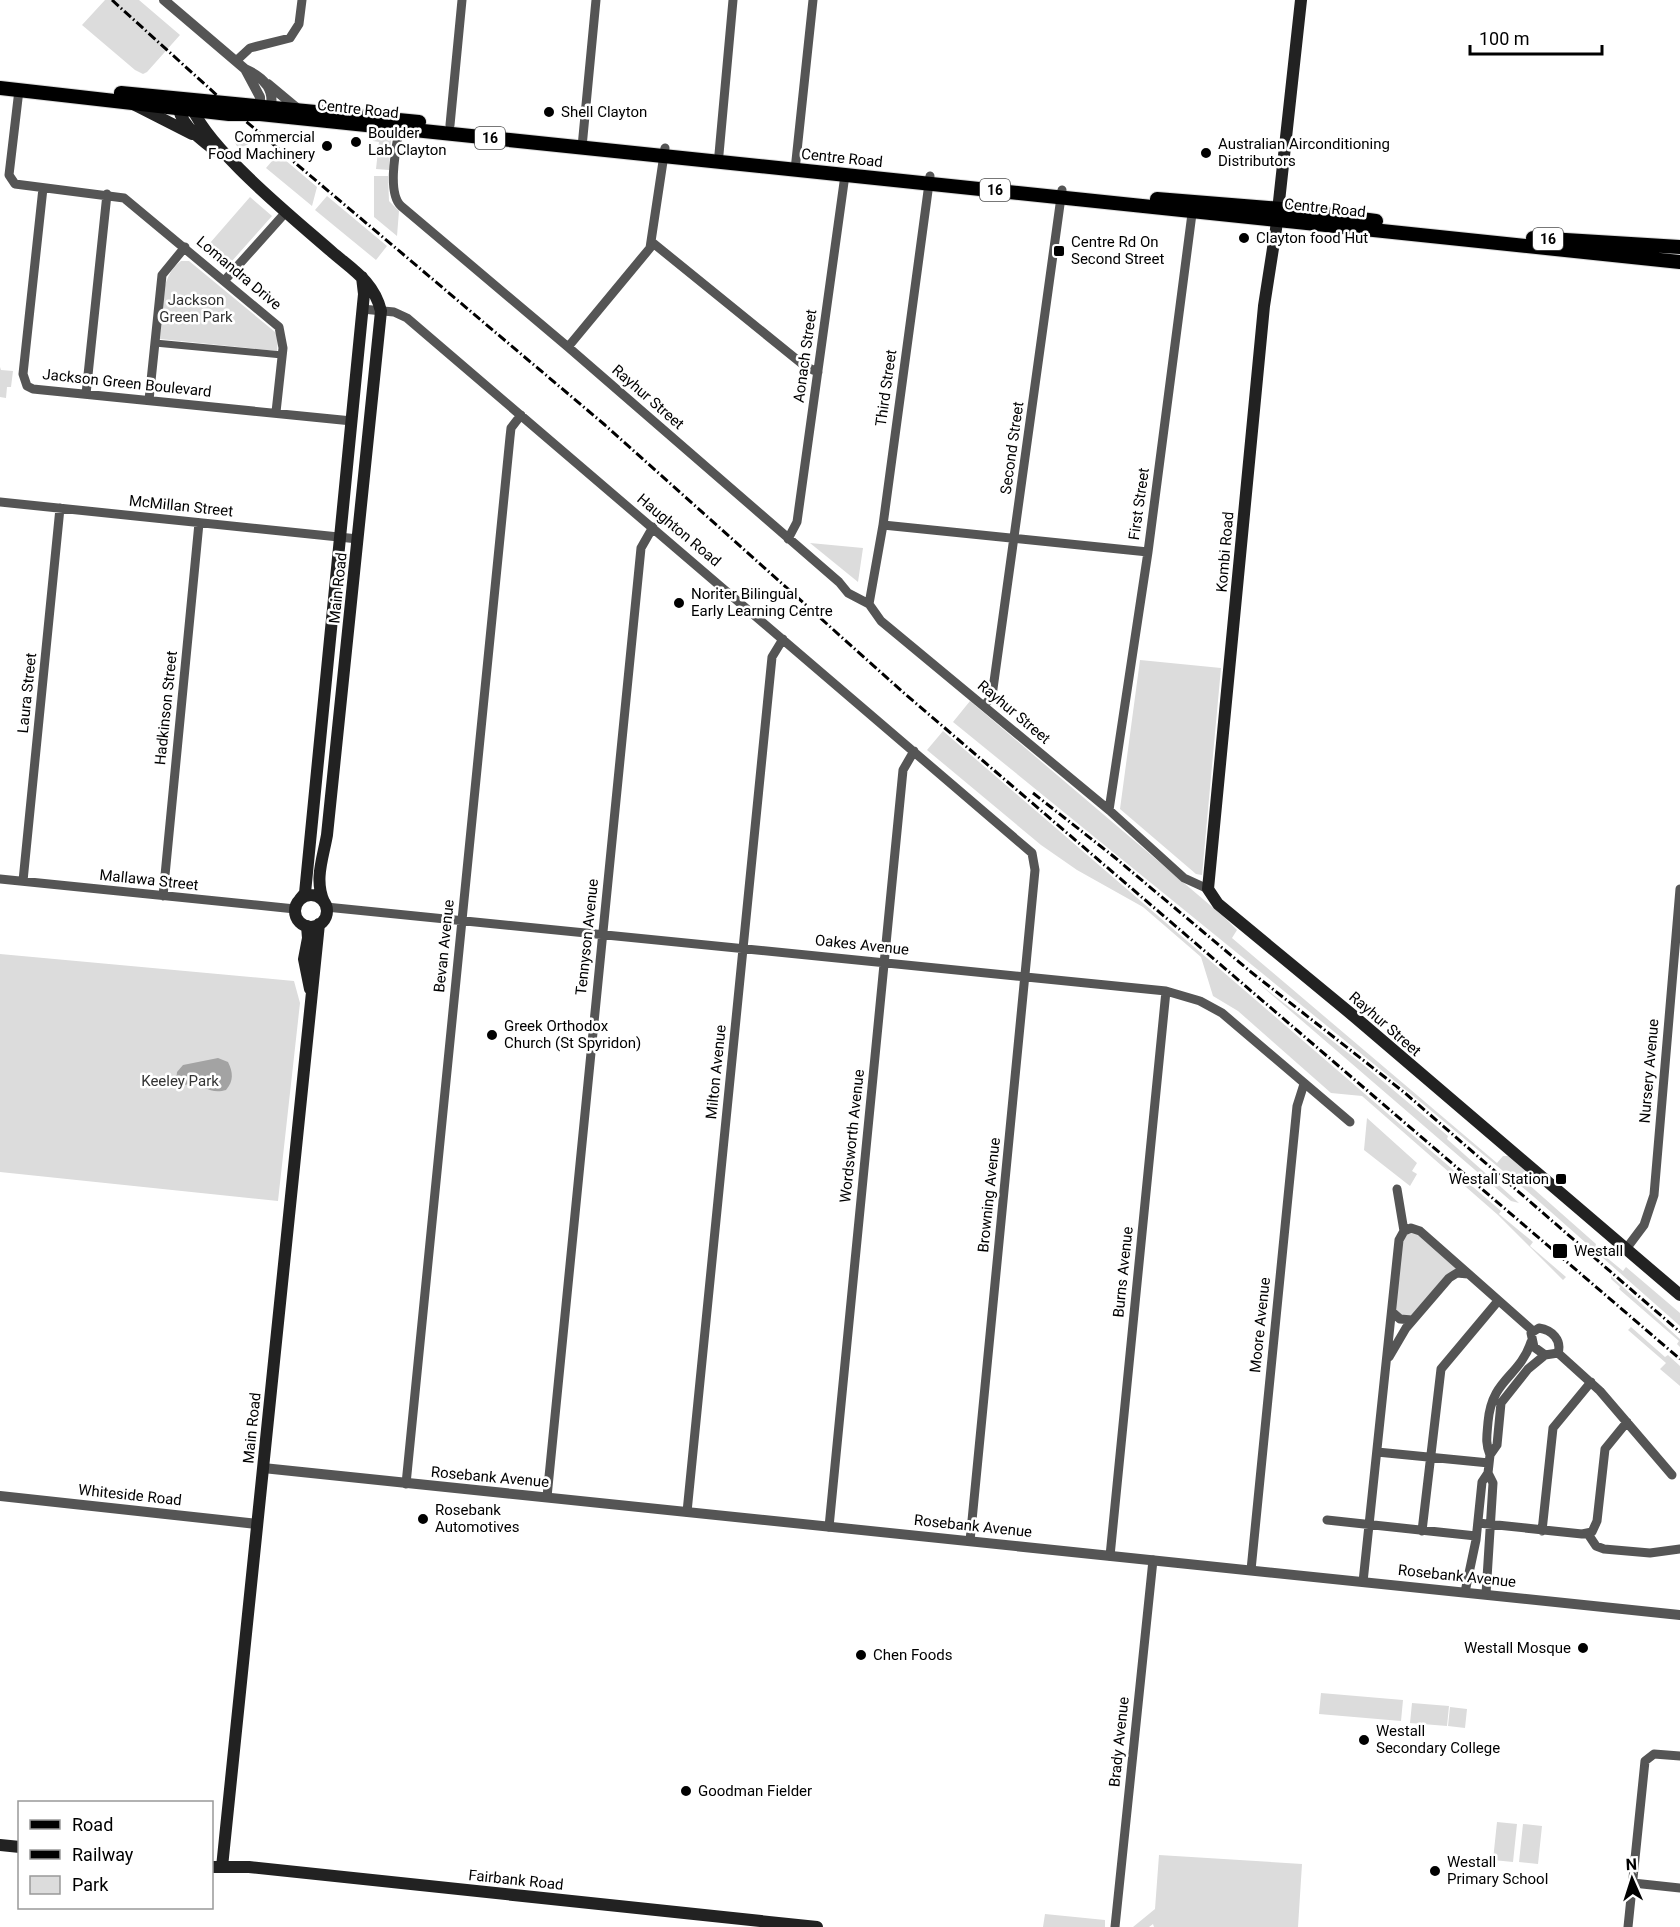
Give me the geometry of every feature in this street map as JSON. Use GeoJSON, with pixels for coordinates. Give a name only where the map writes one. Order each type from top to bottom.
{"type":"FeatureCollection","features":[{"type":"Feature","properties":{"kind":"main road","name":"Kombi Road"},"geometry":{"type":"LineString","coordinates":[[1208,889],[1264,306],[1278,214],[1300,0]]}},
{"type":"Feature","properties":{"kind":"main road","name":"Centre Road"},"geometry":{"type":"LineString","coordinates":[[0,80],[184,103],[216,112],[298,109],[399,125],[450,125],[582,144]]}},
{"type":"Feature","properties":{"kind":"main road","name":"Centre Road"},"geometry":{"type":"LineString","coordinates":[[0,88],[131,103],[244,103],[265,110],[399,125],[1061,194],[1535,238],[1680,247]]}},
{"type":"Feature","properties":{"kind":"main road"},"geometry":{"type":"LineString","coordinates":[[131,103],[205,138],[286,212],[362,276],[376,294],[381,311]]}},
{"type":"Feature","properties":{"kind":"main road"},"geometry":{"type":"LineString","coordinates":[[184,103],[205,138]]}},
{"type":"Feature","properties":{"kind":"main road"},"geometry":{"type":"LineString","coordinates":[[205,138],[216,112]]}},
{"type":"Feature","properties":{"kind":"main road","name":"Centre Road"},"geometry":{"type":"LineString","coordinates":[[665,152],[719,154],[845,175],[929,179]]}},
{"type":"Feature","properties":{"kind":"main road","name":"Centre Road"},"geometry":{"type":"LineString","coordinates":[[1278,214],[1680,262]]}},
{"type":"Feature","properties":{"kind":"main road"},"geometry":{"type":"LineString","coordinates":[[362,276],[362,309]]}},
{"type":"Feature","properties":{"kind":"main road","name":"Main Road"},"geometry":{"type":"LineString","coordinates":[[298,904],[305,892],[362,309]]}},
{"type":"Feature","properties":{"kind":"main road","name":"Main Road"},"geometry":{"type":"LineString","coordinates":[[325,904],[318,888],[318,878],[327,835],[341,710],[381,311]]}},
{"type":"Feature","properties":{"kind":"main road"},"geometry":{"type":"LineString","coordinates":[[347,468],[365,470]]}},
{"type":"Feature","properties":{"kind":"main road"},"geometry":{"type":"LineString","coordinates":[[324,708],[341,710]]}},
{"type":"Feature","properties":{"kind":"main road","name":"Rayhur Street"},"geometry":{"type":"LineString","coordinates":[[1208,889],[1218,904],[1680,1295]]}},
{"type":"Feature","properties":{"kind":"main road"},"geometry":{"type":"LineString","coordinates":[[310,895],[325,904],[326,917],[313,925],[297,919],[298,904],[310,895]]}},
{"type":"Feature","properties":{"kind":"main road","name":"Main Road"},"geometry":{"type":"LineString","coordinates":[[217,1867],[257,1524],[311,993],[304,959],[313,925]]}},
{"type":"Feature","properties":{"kind":"main road"},"geometry":{"type":"LineString","coordinates":[[0,1845],[18,1847]]}},
{"type":"Feature","properties":{"kind":"main road","name":"Fairbank Road"},"geometry":{"type":"LineString","coordinates":[[217,1867],[249,1867],[817,1927]]}},
{"type":"Feature","properties":{"kind":"street"},"geometry":{"type":"LineString","coordinates":[[164,0],[236,61],[247,74],[265,110]]}},
{"type":"Feature","properties":{"kind":"street"},"geometry":{"type":"LineString","coordinates":[[236,61],[250,48],[290,38],[299,24],[302,0]]}},
{"type":"Feature","properties":{"kind":"street"},"geometry":{"type":"LineString","coordinates":[[450,125],[462,0]]}},
{"type":"Feature","properties":{"kind":"street"},"geometry":{"type":"LineString","coordinates":[[582,144],[596,0]]}},
{"type":"Feature","properties":{"kind":"street"},"geometry":{"type":"LineString","coordinates":[[719,154],[734,0]]}},
{"type":"Feature","properties":{"kind":"street"},"geometry":{"type":"LineString","coordinates":[[796,166],[813,0]]}},
{"type":"Feature","properties":{"kind":"street"},"geometry":{"type":"LineString","coordinates":[[247,74],[258,75],[298,109]]}},
{"type":"Feature","properties":{"kind":"street"},"geometry":{"type":"LineString","coordinates":[[244,103],[248,96],[247,74]]}},
{"type":"Feature","properties":{"kind":"street"},"geometry":{"type":"LineString","coordinates":[[265,110],[268,84]]}},
{"type":"Feature","properties":{"kind":"street","name":"Lomandra Drive"},"geometry":{"type":"LineString","coordinates":[[19,90],[9,175],[15,184],[107,194],[124,198],[186,247],[279,327],[282,336],[282,356],[276,412]]}},
{"type":"Feature","properties":{"kind":"street","name":"Rayhur Street"},"geometry":{"type":"LineString","coordinates":[[399,125],[393,189],[395,201],[488,283],[568,347],[838,582],[841,588],[869,604],[881,621],[1109,810],[1184,878],[1208,889]]}},
{"type":"Feature","properties":{"kind":"street"},"geometry":{"type":"LineString","coordinates":[[568,347],[652,243],[665,152]]}},
{"type":"Feature","properties":{"kind":"street","name":"Aonach Street"},"geometry":{"type":"LineString","coordinates":[[788,539],[797,522],[845,175]]}},
{"type":"Feature","properties":{"kind":"street","name":"Third Street"},"geometry":{"type":"LineString","coordinates":[[869,604],[883,525],[929,179]]}},
{"type":"Feature","properties":{"kind":"street","name":"Jackson Green Boulevard"},"geometry":{"type":"LineString","coordinates":[[43,188],[24,380],[33,389],[352,421]]}},
{"type":"Feature","properties":{"kind":"street"},"geometry":{"type":"LineString","coordinates":[[86,394],[107,194]]}},
{"type":"Feature","properties":{"kind":"street","name":"Second Street"},"geometry":{"type":"LineString","coordinates":[[984,706],[992,696],[1061,194]]}},
{"type":"Feature","properties":{"kind":"street","name":"First Street"},"geometry":{"type":"LineString","coordinates":[[1109,810],[1148,552],[1193,206]]}},
{"type":"Feature","properties":{"kind":"street"},"geometry":{"type":"LineString","coordinates":[[225,280],[286,212]]}},
{"type":"Feature","properties":{"kind":"street"},"geometry":{"type":"LineString","coordinates":[[652,243],[806,367],[818,372]]}},
{"type":"Feature","properties":{"kind":"street"},"geometry":{"type":"LineString","coordinates":[[149,400],[162,275],[186,247]]}},
{"type":"Feature","properties":{"kind":"street","name":"Haughton Road"},"geometry":{"type":"LineString","coordinates":[[362,309],[407,318],[1032,853]]}},
{"type":"Feature","properties":{"kind":"street"},"geometry":{"type":"LineString","coordinates":[[155,343],[282,356]]}},
{"type":"Feature","properties":{"kind":"street","name":"Bevan Avenue"},"geometry":{"type":"LineString","coordinates":[[406,1484],[510,437],[511,428],[520,415]]}},
{"type":"Feature","properties":{"kind":"street","name":"McMillan Street"},"geometry":{"type":"LineString","coordinates":[[0,502],[358,539]]}},
{"type":"Feature","properties":{"kind":"street","name":"Laura Street"},"geometry":{"type":"LineString","coordinates":[[23,881],[60,508]]}},
{"type":"Feature","properties":{"kind":"street","name":"Hadkinson Street"},"geometry":{"type":"LineString","coordinates":[[163,897],[200,523]]}},
{"type":"Feature","properties":{"kind":"street"},"geometry":{"type":"LineString","coordinates":[[883,525],[1148,552]]}},
{"type":"Feature","properties":{"kind":"street","name":"Tennyson Avenue"},"geometry":{"type":"LineString","coordinates":[[547,1497],[641,548],[652,527]]}},
{"type":"Feature","properties":{"kind":"street","name":"Milton Avenue"},"geometry":{"type":"LineString","coordinates":[[687,1512],[772,657],[783,639]]}},
{"type":"Feature","properties":{"kind":"street","name":"Wordsworth Avenue"},"geometry":{"type":"LineString","coordinates":[[829,1527],[903,770],[914,752]]}},
{"type":"Feature","properties":{"kind":"street","name":"Browning Avenue"},"geometry":{"type":"LineString","coordinates":[[970,1541],[1035,870],[1032,853]]}},
{"type":"Feature","properties":{"kind":"street","name":"Mallawa Street"},"geometry":{"type":"LineString","coordinates":[[0,879],[163,897],[298,904]]}},
{"type":"Feature","properties":{"kind":"street","name":"Nursery Avenue"},"geometry":{"type":"LineString","coordinates":[[1626,1249],[1644,1226],[1654,1196],[1680,889]]}},
{"type":"Feature","properties":{"kind":"street","name":"Oakes Avenue"},"geometry":{"type":"LineString","coordinates":[[325,904],[462,921],[1166,991],[1200,1000],[1222,1013],[1350,1122]]}},
{"type":"Feature","properties":{"kind":"street","name":"Burns Avenue"},"geometry":{"type":"LineString","coordinates":[[1110,1556],[1166,991]]}},
{"type":"Feature","properties":{"kind":"street","name":"Moore Avenue"},"geometry":{"type":"LineString","coordinates":[[1251,1570],[1297,1106],[1304,1084]]}},
{"type":"Feature","properties":{"kind":"street"},"geometry":{"type":"LineString","coordinates":[[1397,1189],[1404,1231]]}},
{"type":"Feature","properties":{"kind":"street"},"geometry":{"type":"LineString","coordinates":[[1363,1582],[1399,1240],[1404,1231],[1411,1228],[1420,1231],[1533,1330],[1544,1328],[1553,1334],[1558,1342],[1558,1353],[1591,1382],[1671,1475]]}},
{"type":"Feature","properties":{"kind":"street"},"geometry":{"type":"LineString","coordinates":[[1386,1366],[1394,1344],[1449,1278],[1457,1273],[1468,1275]]}},
{"type":"Feature","properties":{"kind":"street"},"geometry":{"type":"LineString","coordinates":[[1422,1531],[1441,1369],[1498,1301]]}},
{"type":"Feature","properties":{"kind":"street"},"geometry":{"type":"LineString","coordinates":[[1392,1312],[1400,1319],[1412,1320]]}},
{"type":"Feature","properties":{"kind":"street"},"geometry":{"type":"LineString","coordinates":[[1486,1594],[1493,1483],[1486,1444],[1491,1401],[1497,1390],[1523,1362],[1533,1330]]}},
{"type":"Feature","properties":{"kind":"street"},"geometry":{"type":"LineString","coordinates":[[1531,1342],[1545,1355]]}},
{"type":"Feature","properties":{"kind":"street"},"geometry":{"type":"LineString","coordinates":[[1465,1592],[1476,1536],[1482,1482],[1497,1445],[1501,1401],[1528,1369],[1545,1355],[1558,1353]]}},
{"type":"Feature","properties":{"kind":"street"},"geometry":{"type":"LineString","coordinates":[[1542,1530],[1553,1428],[1591,1382]]}},
{"type":"Feature","properties":{"kind":"street"},"geometry":{"type":"LineString","coordinates":[[1478,1523],[1588,1534],[1594,1529],[1597,1521],[1605,1449],[1627,1422]]}},
{"type":"Feature","properties":{"kind":"street"},"geometry":{"type":"LineString","coordinates":[[1377,1452],[1489,1463]]}},
{"type":"Feature","properties":{"kind":"street","name":"Rosebank Avenue"},"geometry":{"type":"LineString","coordinates":[[263,1468],[1680,1615]]}},
{"type":"Feature","properties":{"kind":"street","name":"Whiteside Road"},"geometry":{"type":"LineString","coordinates":[[0,1496],[257,1524]]}},
{"type":"Feature","properties":{"kind":"street"},"geometry":{"type":"LineString","coordinates":[[1327,1520],[1476,1536]]}},
{"type":"Feature","properties":{"kind":"street"},"geometry":{"type":"LineString","coordinates":[[1588,1534],[1596,1546],[1604,1549],[1650,1553],[1680,1550]]}},
{"type":"Feature","properties":{"kind":"street","name":"Brady Avenue"},"geometry":{"type":"LineString","coordinates":[[1115,1927],[1153,1560]]}},
{"type":"Feature","properties":{"kind":"street"},"geometry":{"type":"LineString","coordinates":[[1628,1927],[1644,1765],[1648,1757],[1657,1754],[1680,1756]]}},
{"type":"Feature","properties":{"kind":"street"},"geometry":{"type":"LineString","coordinates":[[1633,1883],[1680,1888]]}},
{"type":"Feature","properties":{"kind":"green space"},"geometry":{"type":"Polygon","coordinates":[[[105,0],[139,0],[180,35],[147,72],[143,74],[135,70],[82,25],[105,0]]]}},
{"type":"Feature","properties":{"kind":"green space"},"geometry":{"type":"Polygon","coordinates":[[[242,133],[250,134],[253,140],[238,148],[233,139],[242,133]]]}},
{"type":"Feature","properties":{"kind":"green space"},"geometry":{"type":"Polygon","coordinates":[[[374,136],[389,137],[391,140],[389,170],[376,169],[379,142],[373,141],[374,136]]]}},
{"type":"Feature","properties":{"kind":"green space"},"geometry":{"type":"Polygon","coordinates":[[[278,154],[317,187],[312,206],[266,168],[278,154]]]}},
{"type":"Feature","properties":{"kind":"green space"},"geometry":{"type":"Polygon","coordinates":[[[374,176],[388,176],[389,201],[399,211],[397,236],[374,217],[374,176]]]}},
{"type":"Feature","properties":{"kind":"green space"},"geometry":{"type":"Polygon","coordinates":[[[327,196],[387,246],[376,260],[315,210],[327,196]]]}},
{"type":"Feature","properties":{"kind":"green space"},"geometry":{"type":"Polygon","coordinates":[[[250,197],[272,216],[224,270],[203,251],[250,197]]]}},
{"type":"Feature","properties":{"kind":"green space","name":"Jackson Green Park"},"geometry":{"type":"Polygon","coordinates":[[[181,261],[189,261],[275,332],[278,337],[277,351],[160,339],[161,307],[165,286],[168,277],[181,261]]]}},
{"type":"Feature","properties":{"kind":"green space"},"geometry":{"type":"Polygon","coordinates":[[[0,367],[1,370],[13,371],[11,387],[7,387],[6,398],[0,397],[0,367]]]}},
{"type":"Feature","properties":{"kind":"green space"},"geometry":{"type":"Polygon","coordinates":[[[810,543],[863,548],[858,582],[810,543]]]}},
{"type":"Feature","properties":{"kind":"green space"},"geometry":{"type":"Polygon","coordinates":[[[1140,660],[1221,668],[1202,875],[1196,874],[1120,809],[1140,660]]]}},
{"type":"Feature","properties":{"kind":"green space"},"geometry":{"type":"Polygon","coordinates":[[[970,701],[1224,917],[1237,930],[1232,938],[1497,1163],[1503,1156],[1509,1156],[1533,1176],[1527,1183],[1596,1244],[1595,1248],[1623,1271],[1626,1267],[1680,1313],[1680,1326],[1534,1197],[1423,1104],[953,722],[970,701]]]}},
{"type":"Feature","properties":{"kind":"green space"},"geometry":{"type":"Polygon","coordinates":[[[943,731],[1501,1211],[1499,1214],[1533,1242],[1530,1246],[1566,1277],[1563,1280],[1498,1215],[1362,1096],[1331,1093],[1238,1011],[1213,996],[1201,957],[1143,907],[1077,870],[1041,845],[927,750],[943,731]]]}},
{"type":"Feature","properties":{"kind":"green space","name":"Keeley Park"},"geometry":{"type":"Polygon","coordinates":[[[0,954],[294,981],[300,1003],[278,1201],[0,1172],[0,954]]]}},
{"type":"Feature","properties":{"kind":"green space"},"geometry":{"type":"Polygon","coordinates":[[[1257,982],[1366,1067],[1448,1136],[1447,1139],[1519,1203],[1511,1201],[1257,982]]]}},
{"type":"Feature","properties":{"kind":"green space"},"geometry":{"type":"Polygon","coordinates":[[[1367,1118],[1417,1163],[1412,1171],[1417,1174],[1410,1186],[1364,1150],[1367,1118]]]}},
{"type":"Feature","properties":{"kind":"green space"},"geometry":{"type":"Polygon","coordinates":[[[1414,1231],[1459,1267],[1414,1315],[1404,1317],[1396,1311],[1395,1303],[1403,1236],[1414,1231]]]}},
{"type":"Feature","properties":{"kind":"green space"},"geometry":{"type":"Polygon","coordinates":[[[1611,1276],[1680,1339],[1680,1347],[1677,1344],[1679,1341],[1619,1289],[1620,1287],[1611,1279],[1611,1276]]]}},
{"type":"Feature","properties":{"kind":"green space"},"geometry":{"type":"Polygon","coordinates":[[[1631,1327],[1665,1357],[1668,1355],[1680,1366],[1680,1386],[1660,1369],[1666,1363],[1628,1330],[1631,1327]]]}},
{"type":"Feature","properties":{"kind":"green space"},"geometry":{"type":"Polygon","coordinates":[[[1321,1693],[1403,1700],[1401,1721],[1319,1714],[1321,1693]]]}},
{"type":"Feature","properties":{"kind":"green space"},"geometry":{"type":"Polygon","coordinates":[[[1412,1703],[1449,1706],[1447,1726],[1410,1723],[1412,1703]]]}},
{"type":"Feature","properties":{"kind":"green space"},"geometry":{"type":"Polygon","coordinates":[[[1450,1707],[1467,1709],[1465,1728],[1448,1726],[1450,1707]]]}},
{"type":"Feature","properties":{"kind":"green space"},"geometry":{"type":"Polygon","coordinates":[[[1497,1822],[1517,1824],[1513,1862],[1493,1860],[1497,1822]]]}},
{"type":"Feature","properties":{"kind":"green space"},"geometry":{"type":"Polygon","coordinates":[[[1523,1824],[1542,1826],[1538,1864],[1519,1862],[1523,1824]]]}},
{"type":"Feature","properties":{"kind":"green space"},"geometry":{"type":"Polygon","coordinates":[[[1159,1855],[1302,1864],[1298,1927],[1154,1927],[1153,1924],[1149,1927],[1133,1927],[1155,1909],[1159,1855]]]}},
{"type":"Feature","properties":{"kind":"green space"},"geometry":{"type":"Polygon","coordinates":[[[1045,1914],[1105,1920],[1105,1927],[1043,1927],[1045,1914]]]}},
{"type":"Feature","properties":{"kind":"shaded area"},"geometry":{"type":"Polygon","coordinates":[[[218,1058],[228,1062],[231,1069],[232,1076],[226,1090],[214,1091],[187,1084],[180,1086],[176,1083],[177,1072],[183,1065],[218,1058]]]}},
{"type":"Feature","properties":{"kind":"railway"},"geometry":{"type":"LineString","coordinates":[[112,0],[242,118],[605,425],[904,693],[1680,1359]]}},
{"type":"Feature","properties":{"kind":"railway"},"geometry":{"type":"LineString","coordinates":[[1033,793],[1113,856],[1251,972],[1405,1093],[1680,1332]]}},
{"type":"Feature","properties":{"kind":"place","name":"Shell Clayton"},"geometry":{"type":"Point","coordinates":[549,112]}},
{"type":"Feature","properties":{"kind":"place","name":"Boulder Lab Clayton"},"geometry":{"type":"Point","coordinates":[356,142]}},
{"type":"Feature","properties":{"kind":"place","name":"Commercial Food Machinery"},"geometry":{"type":"Point","coordinates":[327,146]}},
{"type":"Feature","properties":{"kind":"place","name":"Australian Airconditioning Distributors"},"geometry":{"type":"Point","coordinates":[1206,153]}},
{"type":"Feature","properties":{"kind":"place","name":"Clayton food Hut"},"geometry":{"type":"Point","coordinates":[1244,238]}},
{"type":"Feature","properties":{"kind":"place","name":"Centre Rd On Second Street"},"geometry":{"type":"Point","coordinates":[1059,251]}},
{"type":"Feature","properties":{"kind":"place","name":"Noriter Bilingual Early Learning Centre"},"geometry":{"type":"Point","coordinates":[679,603]}},
{"type":"Feature","properties":{"kind":"place","name":"Greek Orthodox Church (St Spyridon)"},"geometry":{"type":"Point","coordinates":[492,1035]}},
{"type":"Feature","properties":{"kind":"place","name":"Westall Station"},"geometry":{"type":"Point","coordinates":[1561,1179]}},
{"type":"Feature","properties":{"kind":"place","name":"Westall"},"geometry":{"type":"Point","coordinates":[1560,1251]}},
{"type":"Feature","properties":{"kind":"place","name":"Rosebank Automotives"},"geometry":{"type":"Point","coordinates":[423,1519]}},
{"type":"Feature","properties":{"kind":"place","name":"Westall Mosque"},"geometry":{"type":"Point","coordinates":[1583,1648]}},
{"type":"Feature","properties":{"kind":"place","name":"Chen Foods"},"geometry":{"type":"Point","coordinates":[861,1655]}},
{"type":"Feature","properties":{"kind":"place","name":"Westall Secondary College"},"geometry":{"type":"Point","coordinates":[1364,1740]}},
{"type":"Feature","properties":{"kind":"place","name":"Goodman Fielder"},"geometry":{"type":"Point","coordinates":[686,1791]}},
{"type":"Feature","properties":{"kind":"place","name":"Westall Primary School"},"geometry":{"type":"Point","coordinates":[1435,1871]}}]}
